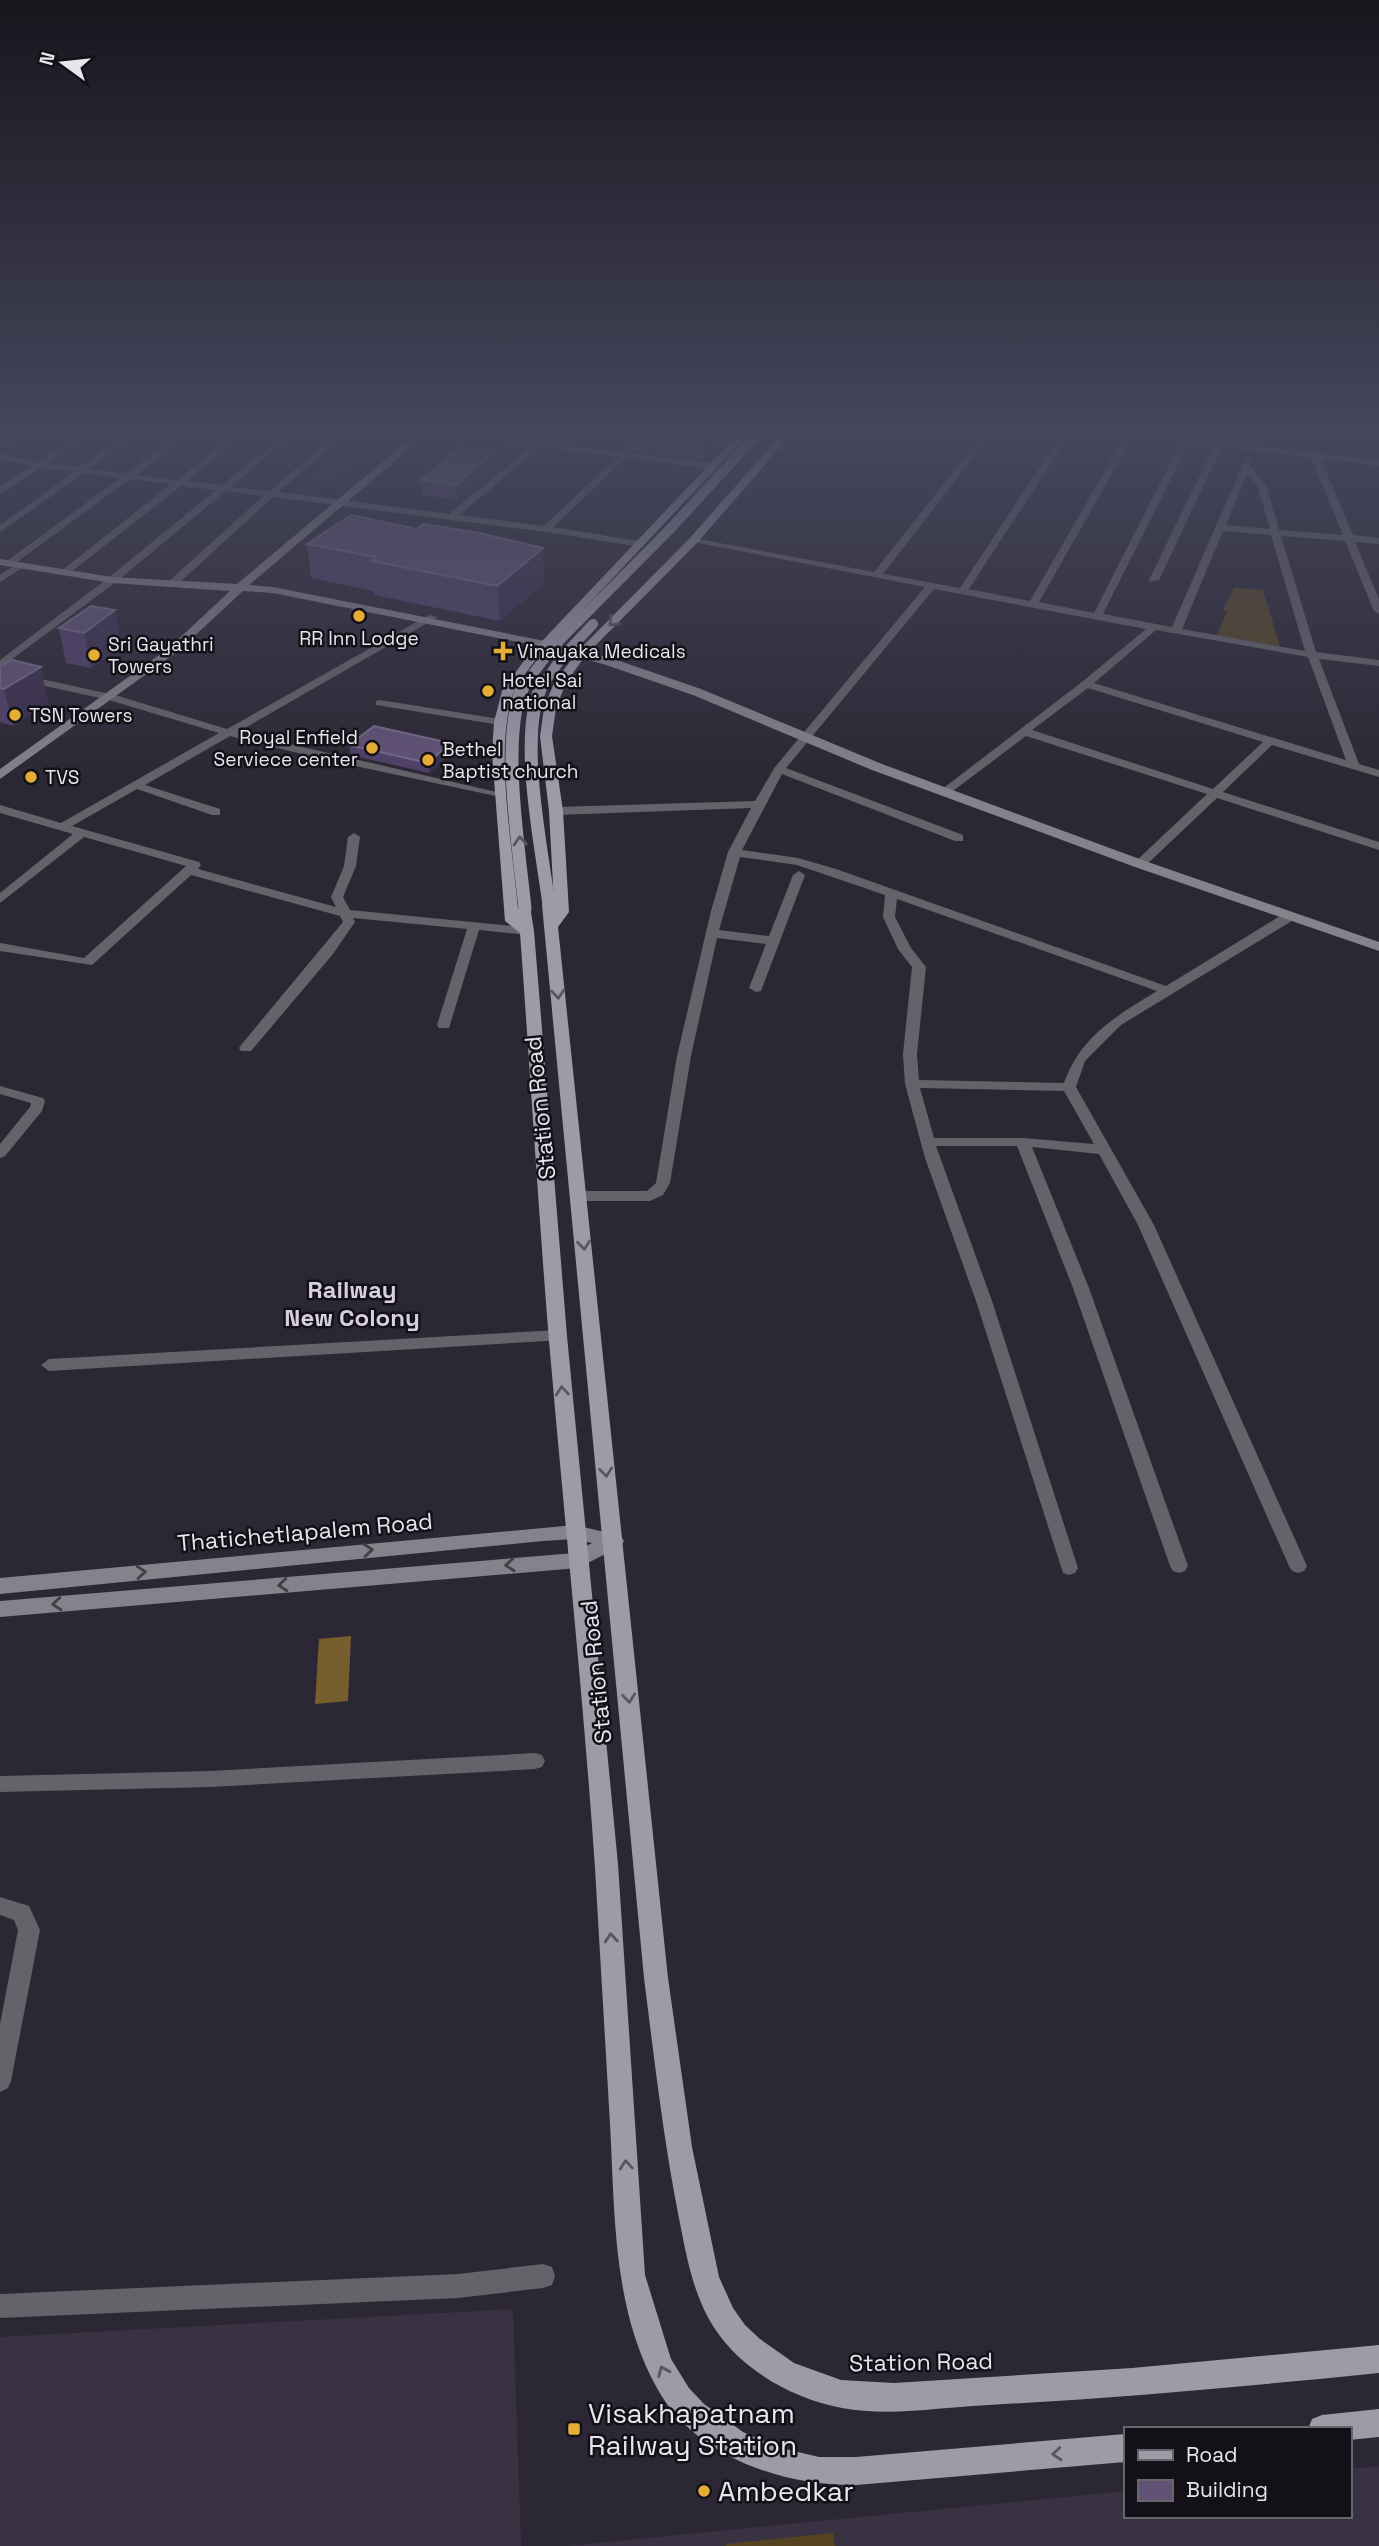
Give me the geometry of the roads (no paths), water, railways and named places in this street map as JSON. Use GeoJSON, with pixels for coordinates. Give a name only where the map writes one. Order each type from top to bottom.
{"type":"FeatureCollection","features":[{"type":"Feature","properties":{"kind":"main road"},"geometry":{"type":"LineString","coordinates":[[0,775],[173,650],[277,547]]}},
{"type":"Feature","properties":{"kind":"main road"},"geometry":{"type":"LineString","coordinates":[[0,761],[173,637],[284,547]]}},
{"type":"Feature","properties":{"kind":"main road"},"geometry":{"type":"LineString","coordinates":[[527,931],[512,921],[501,796],[500,722],[508,691],[545,644],[638,547]]}},
{"type":"Feature","properties":{"kind":"main road","name":"Station Road"},"geometry":{"type":"LineString","coordinates":[[652,547],[538,664],[520,691],[514,718],[513,746],[558,1336],[606,1864],[632,2275],[649,2334],[668,2382],[686,2409],[734,2443],[774,2460],[817,2471],[856,2471],[1124,2448]]}},
{"type":"Feature","properties":{"kind":"main road"},"geometry":{"type":"LineString","coordinates":[[551,916],[532,747],[533,708],[550,671],[668,547]]}},
{"type":"Feature","properties":{"kind":"main road","name":"Station Road"},"geometry":{"type":"LineString","coordinates":[[687,547],[581,654],[560,683],[550,708],[546,736],[556,811],[562,912],[551,916],[656,1978],[678,2148],[699,2254],[714,2301],[738,2339],[768,2363],[799,2381],[842,2394],[892,2396],[1076,2386],[1379,2359]]}},
{"type":"Feature","properties":{"kind":"main road"},"geometry":{"type":"LineString","coordinates":[[10,564],[112,580],[237,584],[308,591],[545,644],[633,668],[697,692],[803,738],[945,792],[1140,864],[1379,947]]}},
{"type":"Feature","properties":{"kind":"main road"},"geometry":{"type":"LineString","coordinates":[[0,1609],[614,1541]]}},
{"type":"Feature","properties":{"kind":"main road","name":"Thatichetlapalem Road"},"geometry":{"type":"LineString","coordinates":[[0,1586],[576,1546]]}},
{"type":"Feature","properties":{"kind":"main road"},"geometry":{"type":"LineString","coordinates":[[1341,2427],[1379,2423]]}},
{"type":"Feature","properties":{"kind":"street"},"geometry":{"type":"LineString","coordinates":[[0,579],[10,564],[33,547]]}},
{"type":"Feature","properties":{"kind":"street"},"geometry":{"type":"LineString","coordinates":[[64,573],[97,547]]}},
{"type":"Feature","properties":{"kind":"street"},"geometry":{"type":"LineString","coordinates":[[0,665],[152,547]]}},
{"type":"Feature","properties":{"kind":"street"},"geometry":{"type":"LineString","coordinates":[[173,583],[213,547]]}},
{"type":"Feature","properties":{"kind":"street"},"geometry":{"type":"LineString","coordinates":[[724,547],[1154,627],[1312,655],[1379,663]]}},
{"type":"Feature","properties":{"kind":"street"},"geometry":{"type":"LineString","coordinates":[[877,575],[899,547]]}},
{"type":"Feature","properties":{"kind":"street"},"geometry":{"type":"LineString","coordinates":[[963,591],[994,547]]}},
{"type":"Feature","properties":{"kind":"street"},"geometry":{"type":"LineString","coordinates":[[1032,604],[1065,547]]}},
{"type":"Feature","properties":{"kind":"street"},"geometry":{"type":"LineString","coordinates":[[1097,616],[1132,547]]}},
{"type":"Feature","properties":{"kind":"street"},"geometry":{"type":"LineString","coordinates":[[1154,580],[1170,547]]}},
{"type":"Feature","properties":{"kind":"street"},"geometry":{"type":"LineString","coordinates":[[1177,631],[1214,547]]}},
{"type":"Feature","properties":{"kind":"street"},"geometry":{"type":"LineString","coordinates":[[1280,547],[1312,655],[1354,766]]}},
{"type":"Feature","properties":{"kind":"street"},"geometry":{"type":"LineString","coordinates":[[1353,547],[1379,611]]}},
{"type":"Feature","properties":{"kind":"street"},"geometry":{"type":"LineString","coordinates":[[579,1196],[650,1196],[657,1192],[663,1183],[684,1056],[734,852],[757,804],[779,769],[931,586]]}},
{"type":"Feature","properties":{"kind":"street"},"geometry":{"type":"LineString","coordinates":[[62,827],[429,619]]}},
{"type":"Feature","properties":{"kind":"street"},"geometry":{"type":"LineString","coordinates":[[945,792],[1086,684],[1154,627]]}},
{"type":"Feature","properties":{"kind":"street"},"geometry":{"type":"LineString","coordinates":[[0,673],[111,697],[226,732],[501,796]]}},
{"type":"Feature","properties":{"kind":"street"},"geometry":{"type":"LineString","coordinates":[[1086,684],[1379,774]]}},
{"type":"Feature","properties":{"kind":"street"},"geometry":{"type":"LineString","coordinates":[[380,703],[500,722]]}},
{"type":"Feature","properties":{"kind":"street"},"geometry":{"type":"LineString","coordinates":[[1023,731],[1379,846]]}},
{"type":"Feature","properties":{"kind":"street"},"geometry":{"type":"LineString","coordinates":[[1140,864],[1270,741]]}},
{"type":"Feature","properties":{"kind":"street"},"geometry":{"type":"LineString","coordinates":[[779,769],[959,838]]}},
{"type":"Feature","properties":{"kind":"street"},"geometry":{"type":"LineString","coordinates":[[135,785],[216,812]]}},
{"type":"Feature","properties":{"kind":"street"},"geometry":{"type":"LineString","coordinates":[[556,811],[757,804]]}},
{"type":"Feature","properties":{"kind":"street"},"geometry":{"type":"LineString","coordinates":[[0,810],[195,865],[87,962],[0,947]]}},
{"type":"Feature","properties":{"kind":"street"},"geometry":{"type":"LineString","coordinates":[[0,899],[82,833]]}},
{"type":"Feature","properties":{"kind":"street"},"geometry":{"type":"LineString","coordinates":[[246,1048],[349,922],[342,913],[337,897],[350,866],[354,837]]}},
{"type":"Feature","properties":{"kind":"street"},"geometry":{"type":"LineString","coordinates":[[734,852],[809,864],[1166,990]]}},
{"type":"Feature","properties":{"kind":"street"},"geometry":{"type":"LineString","coordinates":[[191,871],[342,913],[527,931]]}},
{"type":"Feature","properties":{"kind":"street"},"geometry":{"type":"LineString","coordinates":[[756,988],[799,875]]}},
{"type":"Feature","properties":{"kind":"street"},"geometry":{"type":"LineString","coordinates":[[891,894],[889,918],[905,949],[919,967],[910,1055],[912,1084],[927,1142],[984,1301],[1069,1568]]}},
{"type":"Feature","properties":{"kind":"street"},"geometry":{"type":"LineString","coordinates":[[1290,916],[1116,1022],[1100,1035],[1079,1060],[1069,1087],[1077,1105],[1106,1150],[1171,1278],[1298,1566]]}},
{"type":"Feature","properties":{"kind":"street"},"geometry":{"type":"LineString","coordinates":[[444,1025],[474,927]]}},
{"type":"Feature","properties":{"kind":"street"},"geometry":{"type":"LineString","coordinates":[[712,933],[774,941]]}},
{"type":"Feature","properties":{"kind":"street"},"geometry":{"type":"LineString","coordinates":[[912,1084],[1069,1087]]}},
{"type":"Feature","properties":{"kind":"street"},"geometry":{"type":"LineString","coordinates":[[0,1090],[38,1101],[37,1108],[0,1153]]}},
{"type":"Feature","properties":{"kind":"street"},"geometry":{"type":"LineString","coordinates":[[927,1142],[1023,1142],[1106,1150]]}},
{"type":"Feature","properties":{"kind":"street"},"geometry":{"type":"LineString","coordinates":[[1023,1142],[1081,1289],[1179,1566]]}},
{"type":"Feature","properties":{"kind":"street"},"geometry":{"type":"LineString","coordinates":[[49,1365],[558,1336]]}},
{"type":"Feature","properties":{"kind":"street"},"geometry":{"type":"LineString","coordinates":[[0,1784],[211,1779],[535,1761]]}},
{"type":"Feature","properties":{"kind":"street"},"geometry":{"type":"LineString","coordinates":[[0,1906],[22,1913],[29,1930],[0,2081]]}},
{"type":"Feature","properties":{"kind":"street"},"geometry":{"type":"LineString","coordinates":[[0,2306],[458,2286],[543,2276]]}},
{"type":"Feature","properties":{"kind":"place","name":"RR Inn Lodge"},"geometry":{"type":"Point","coordinates":[359,616]}},
{"type":"Feature","properties":{"kind":"place","name":"Vinayaka Medicals"},"geometry":{"type":"Point","coordinates":[503,651]}},
{"type":"Feature","properties":{"kind":"place","name":"Sri Gayathri Towers"},"geometry":{"type":"Point","coordinates":[94,655]}},
{"type":"Feature","properties":{"kind":"place","name":"Hotel Sai national"},"geometry":{"type":"Point","coordinates":[488,691]}},
{"type":"Feature","properties":{"kind":"place","name":"TSN Towers"},"geometry":{"type":"Point","coordinates":[15,715]}},
{"type":"Feature","properties":{"kind":"place","name":"Royal Enfield Serviece center"},"geometry":{"type":"Point","coordinates":[372,748]}},
{"type":"Feature","properties":{"kind":"place","name":"Bethel Baptist church"},"geometry":{"type":"Point","coordinates":[428,760]}},
{"type":"Feature","properties":{"kind":"place","name":"TVS"},"geometry":{"type":"Point","coordinates":[31,777]}},
{"type":"Feature","properties":{"kind":"place","name":"Visakhapatnam Railway Station"},"geometry":{"type":"Point","coordinates":[574,2429]}},
{"type":"Feature","properties":{"kind":"place","name":"Ambedkar"},"geometry":{"type":"Point","coordinates":[704,2491]}},
{"type":"Feature","properties":{"kind":"district","name":"Railway New Colony"},"geometry":{"type":"Point","coordinates":[352,1303]}}]}
